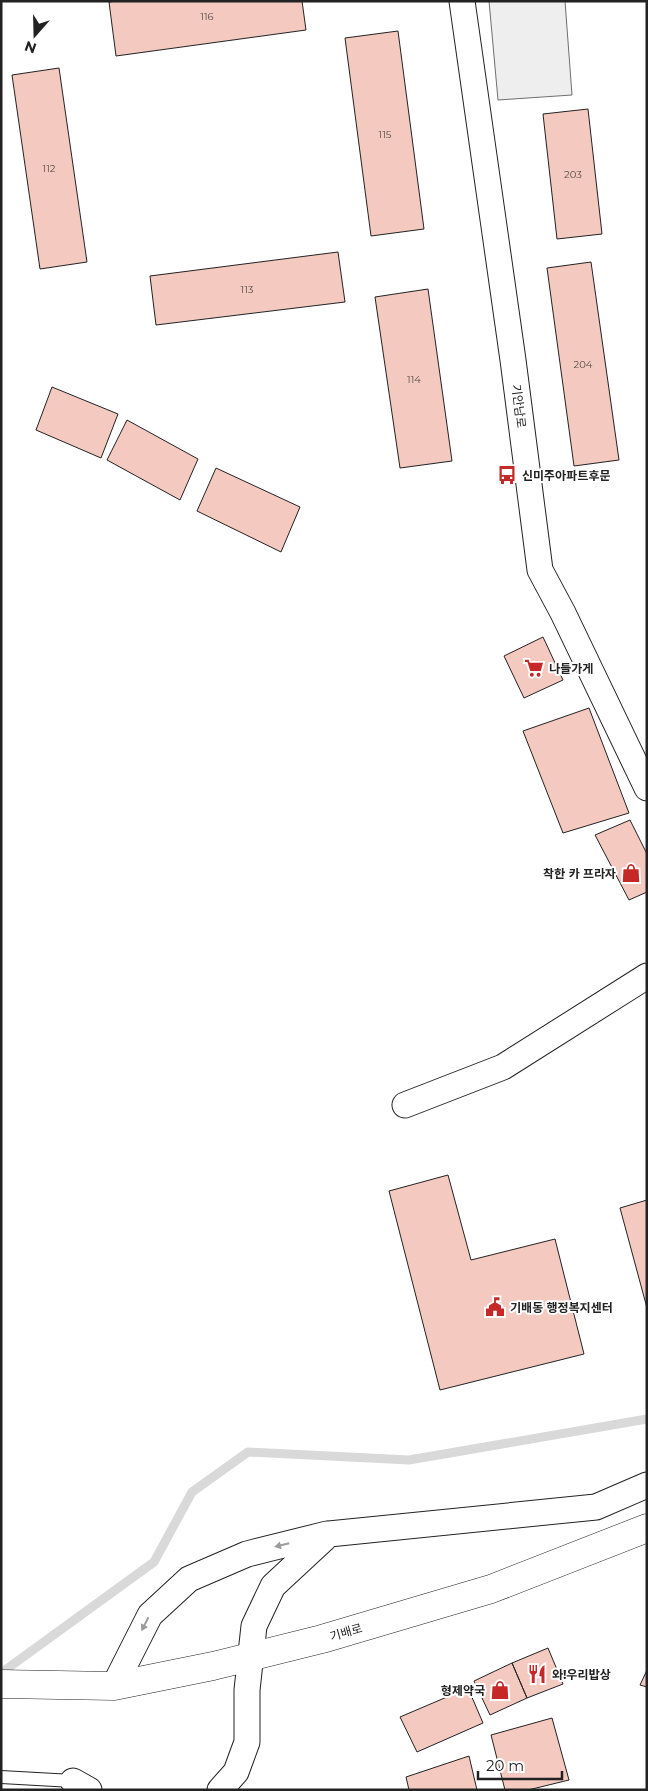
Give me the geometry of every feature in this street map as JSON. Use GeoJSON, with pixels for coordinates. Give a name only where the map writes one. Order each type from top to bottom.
{"type":"FeatureCollection","features":[{"type":"Feature","properties":{"kind":"street","name":"기안남로"},"geometry":{"type":"LineString","coordinates":[[462,1],[513,360],[540,570],[563,613],[647,788]]}},
{"type":"Feature","properties":{"kind":"street"},"geometry":{"type":"LineString","coordinates":[[405,1106],[503,1067],[647,976]]}},
{"type":"Feature","properties":{"kind":"street"},"geometry":{"type":"LineString","coordinates":[[114,1686],[150,1615],[189,1579],[247,1554],[329,1534],[596,1507],[647,1485]]}},
{"type":"Feature","properties":{"kind":"street","name":"기배로"},"geometry":{"type":"LineString","coordinates":[[1,1684],[114,1686],[213,1666],[322,1639],[491,1589],[647,1528]]}},
{"type":"Feature","properties":{"kind":"street"},"geometry":{"type":"LineString","coordinates":[[220,1790],[236,1772],[247,1742],[247,1690],[254,1626],[273,1586],[329,1534]]}},
{"type":"Feature","properties":{"kind":"lane"},"geometry":{"type":"LineString","coordinates":[[1,1777],[81,1785]]}},
{"type":"Feature","properties":{"kind":"shaded area"},"geometry":{"type":"Polygon","coordinates":[[[489,1],[565,1],[572,95],[498,100],[489,1]]]}},
{"type":"Feature","properties":{"kind":"building"},"geometry":{"type":"Polygon","coordinates":[[[302,1],[306,30],[116,56],[109,2],[302,1]]]}},
{"type":"Feature","properties":{"kind":"building"},"geometry":{"type":"Polygon","coordinates":[[[398,31],[424,229],[371,236],[345,38],[398,31]]]}},
{"type":"Feature","properties":{"kind":"building"},"geometry":{"type":"Polygon","coordinates":[[[59,68],[87,262],[40,269],[12,75],[59,68]]]}},
{"type":"Feature","properties":{"kind":"building"},"geometry":{"type":"Polygon","coordinates":[[[588,109],[602,234],[557,239],[543,114],[588,109]]]}},
{"type":"Feature","properties":{"kind":"building"},"geometry":{"type":"Polygon","coordinates":[[[338,252],[345,302],[156,325],[150,276],[338,252]]]}},
{"type":"Feature","properties":{"kind":"building"},"geometry":{"type":"Polygon","coordinates":[[[591,262],[619,460],[574,466],[547,268],[591,262]]]}},
{"type":"Feature","properties":{"kind":"building"},"geometry":{"type":"Polygon","coordinates":[[[428,289],[452,461],[400,468],[375,297],[428,289]]]}},
{"type":"Feature","properties":{"kind":"building"},"geometry":{"type":"Polygon","coordinates":[[[52,387],[118,414],[101,458],[36,430],[52,387]]]}},
{"type":"Feature","properties":{"kind":"building"},"geometry":{"type":"Polygon","coordinates":[[[127,420],[198,459],[180,500],[107,460],[127,420]]]}},
{"type":"Feature","properties":{"kind":"building"},"geometry":{"type":"Polygon","coordinates":[[[216,468],[300,507],[281,552],[197,511],[216,468]]]}},
{"type":"Feature","properties":{"kind":"building","name":"나들가게"},"geometry":{"type":"Polygon","coordinates":[[[543,637],[563,680],[524,698],[504,656],[543,637]]]}},
{"type":"Feature","properties":{"kind":"building"},"geometry":{"type":"Polygon","coordinates":[[[589,708],[629,813],[563,833],[523,731],[589,708]]]}},
{"type":"Feature","properties":{"kind":"building","name":"착한 카 프라자"},"geometry":{"type":"Polygon","coordinates":[[[630,820],[647,854],[647,892],[629,900],[595,835],[630,820]]]}},
{"type":"Feature","properties":{"kind":"building","name":"기배동 행정복지센터"},"geometry":{"type":"Polygon","coordinates":[[[448,1175],[471,1260],[555,1239],[584,1354],[440,1390],[389,1191],[448,1175]]]}},
{"type":"Feature","properties":{"kind":"building"},"geometry":{"type":"Polygon","coordinates":[[[647,1200],[647,1308],[620,1208],[647,1200]]]}},
{"type":"Feature","properties":{"kind":"building","name":"와!우리밥상"},"geometry":{"type":"Polygon","coordinates":[[[548,1648],[563,1684],[527,1698],[512,1663],[548,1648]]]}},
{"type":"Feature","properties":{"kind":"building","name":"형제약국"},"geometry":{"type":"Polygon","coordinates":[[[512,1663],[527,1698],[490,1715],[474,1681],[512,1663]]]}},
{"type":"Feature","properties":{"kind":"building"},"geometry":{"type":"Polygon","coordinates":[[[647,1670],[647,1687],[640,1685],[647,1670]]]}},
{"type":"Feature","properties":{"kind":"building"},"geometry":{"type":"Polygon","coordinates":[[[468,1688],[483,1723],[417,1752],[400,1717],[468,1688]]]}},
{"type":"Feature","properties":{"kind":"building"},"geometry":{"type":"Polygon","coordinates":[[[552,1718],[569,1780],[528,1790],[505,1790],[491,1735],[552,1718]]]}},
{"type":"Feature","properties":{"kind":"building"},"geometry":{"type":"Polygon","coordinates":[[[469,1756],[477,1790],[409,1790],[406,1777],[469,1756]]]}},
{"type":"Feature","properties":{"kind":"waterway"},"geometry":{"type":"LineString","coordinates":[[1,1673],[154,1562],[192,1492],[248,1452],[409,1460],[647,1419]]}},
{"type":"Feature","properties":{"kind":"place","name":"신미주아파트후문"},"geometry":{"type":"Point","coordinates":[507,475]}},
{"type":"Feature","properties":{"kind":"place","name":"나들가게"},"geometry":{"type":"Point","coordinates":[534,668]}},
{"type":"Feature","properties":{"kind":"place","name":"착한 카 프라자"},"geometry":{"type":"Point","coordinates":[631,873]}},
{"type":"Feature","properties":{"kind":"place","name":"기배동 행정복지센터"},"geometry":{"type":"Point","coordinates":[495,1307]}},
{"type":"Feature","properties":{"kind":"place","name":"와!우리밥상"},"geometry":{"type":"Point","coordinates":[537,1674]}},
{"type":"Feature","properties":{"kind":"place","name":"형제약국"},"geometry":{"type":"Point","coordinates":[500,1690]}}]}
